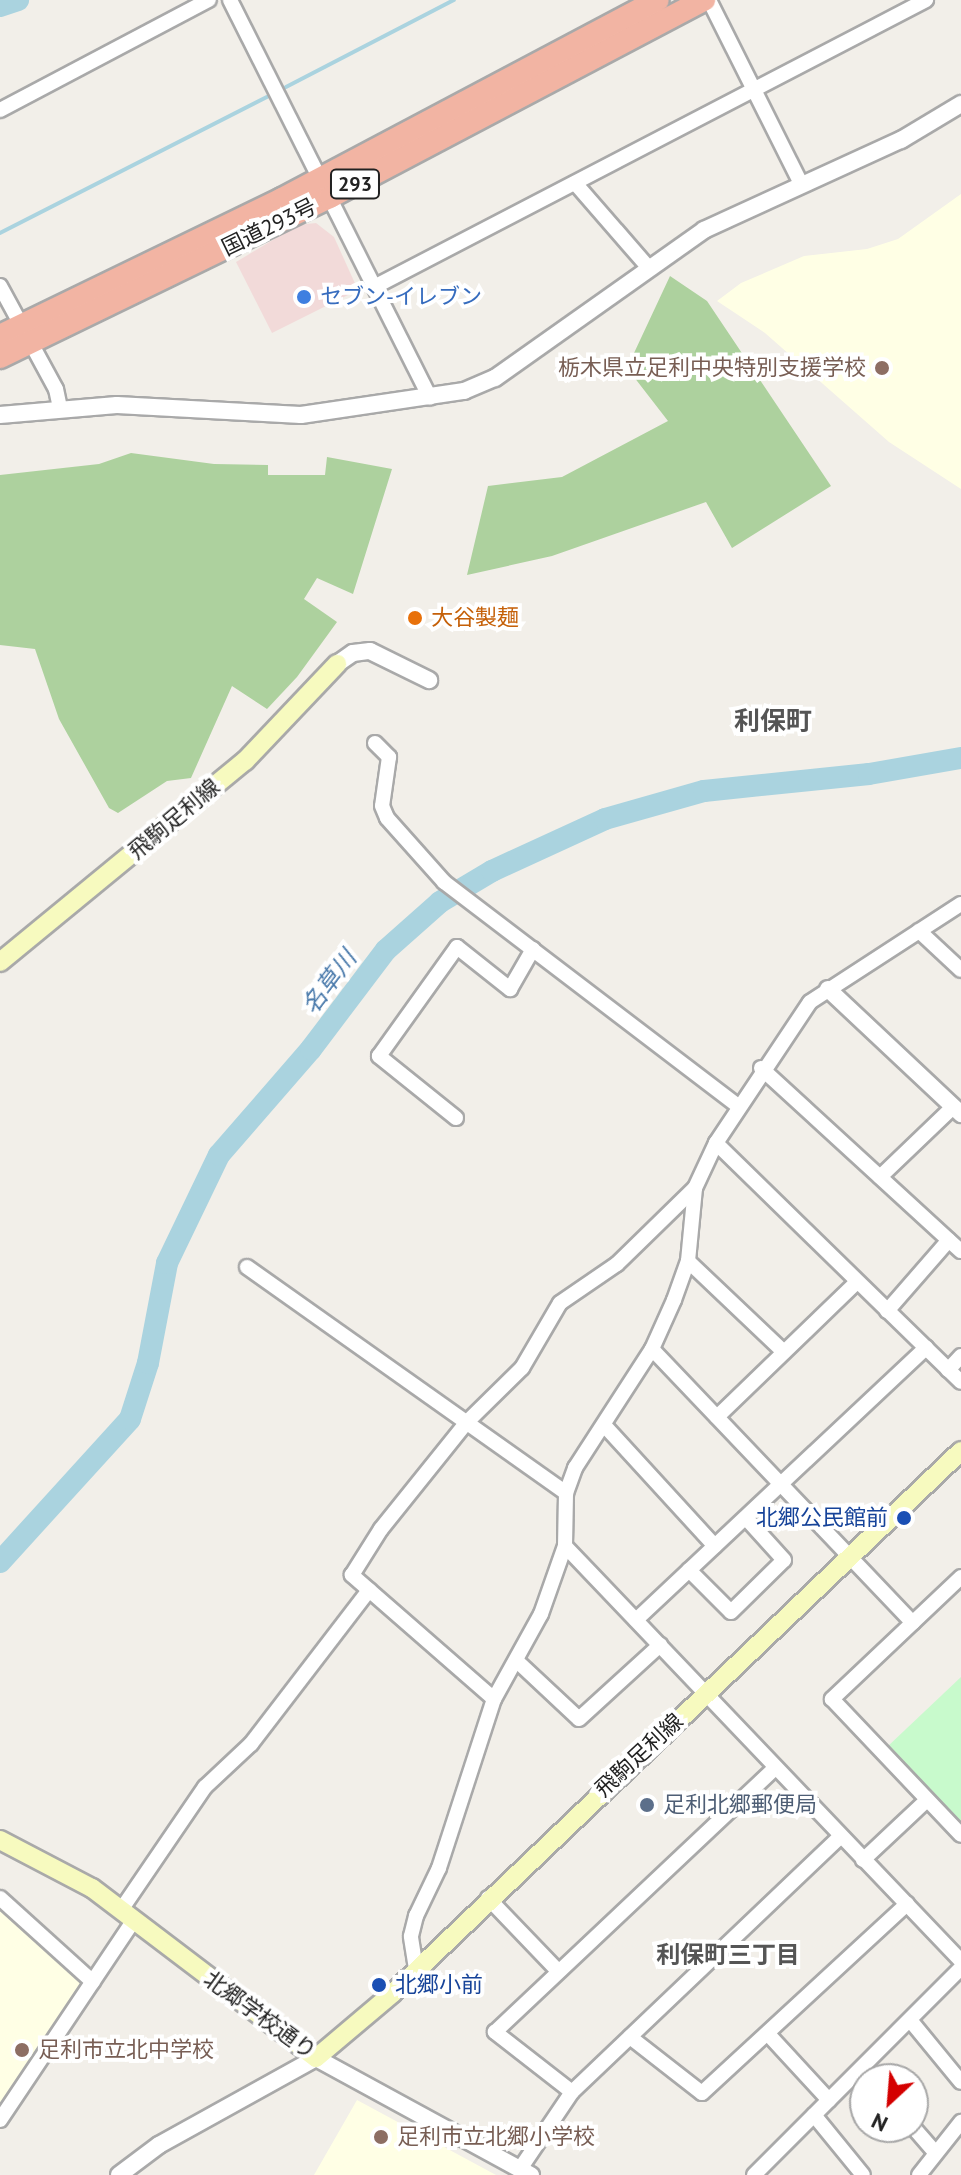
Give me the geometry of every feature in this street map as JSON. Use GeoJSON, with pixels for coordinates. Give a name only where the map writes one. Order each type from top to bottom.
{"type":"FeatureCollection","features":[{"type":"Feature","properties":{"kind":"highway","name":"国道293号"},"geometry":{"type":"LineString","coordinates":[[325,188],[658,0]]}},
{"type":"Feature","properties":{"kind":"highway","name":"国道293号"},"geometry":{"type":"LineString","coordinates":[[0,357],[17,336],[706,0]]}},
{"type":"Feature","properties":{"kind":"main road","name":"飛駒足利線"},"geometry":{"type":"LineString","coordinates":[[0,962],[245,761],[337,664]]}},
{"type":"Feature","properties":{"kind":"main road","name":"飛駒足利線"},"geometry":{"type":"LineString","coordinates":[[316,2058],[416,1969],[848,1555],[961,1451]]}},
{"type":"Feature","properties":{"kind":"main road","name":"北郷学校通り"},"geometry":{"type":"LineString","coordinates":[[0,1840],[55,1866],[128,1915],[316,2058]]}},
{"type":"Feature","properties":{"kind":"street"},"geometry":{"type":"LineString","coordinates":[[0,110],[209,0]]}},
{"type":"Feature","properties":{"kind":"street"},"geometry":{"type":"LineString","coordinates":[[230,0],[430,398]]}},
{"type":"Feature","properties":{"kind":"street"},"geometry":{"type":"LineString","coordinates":[[706,0],[756,88],[801,184]]}},
{"type":"Feature","properties":{"kind":"street"},"geometry":{"type":"LineString","coordinates":[[376,286],[926,0]]}},
{"type":"Feature","properties":{"kind":"street"},"geometry":{"type":"LineString","coordinates":[[0,415],[117,405],[301,415],[430,398],[495,378],[704,230],[901,140],[961,104]]}},
{"type":"Feature","properties":{"kind":"street"},"geometry":{"type":"LineString","coordinates":[[575,183],[649,268]]}},
{"type":"Feature","properties":{"kind":"street"},"geometry":{"type":"LineString","coordinates":[[0,286],[17,336],[56,389],[60,408]]}},
{"type":"Feature","properties":{"kind":"street"},"geometry":{"type":"LineString","coordinates":[[337,664],[353,653],[370,651],[429,680]]}},
{"type":"Feature","properties":{"kind":"street"},"geometry":{"type":"LineString","coordinates":[[375,743],[389,757],[382,806],[387,818],[448,886],[737,1105]]}},
{"type":"Feature","properties":{"kind":"street"},"geometry":{"type":"LineString","coordinates":[[416,1969],[413,1926],[439,1868],[494,1699],[518,1662],[565,1546],[566,1493],[575,1468],[652,1349],[688,1261],[695,1188],[716,1143],[761,1068],[810,1002],[961,904]]}},
{"type":"Feature","properties":{"kind":"street"},"geometry":{"type":"LineString","coordinates":[[919,931],[961,970]]}},
{"type":"Feature","properties":{"kind":"street"},"geometry":{"type":"LineString","coordinates":[[456,1118],[379,1056],[457,947],[510,989],[533,949]]}},
{"type":"Feature","properties":{"kind":"street"},"geometry":{"type":"LineString","coordinates":[[828,989],[957,1110],[880,1177]]}},
{"type":"Feature","properties":{"kind":"street"},"geometry":{"type":"LineString","coordinates":[[761,1068],[961,1251]]}},
{"type":"Feature","properties":{"kind":"street"},"geometry":{"type":"LineString","coordinates":[[716,1143],[961,1382]]}},
{"type":"Feature","properties":{"kind":"street"},"geometry":{"type":"LineString","coordinates":[[494,1699],[352,1575],[381,1529],[467,1422],[522,1368],[560,1303],[617,1264],[695,1188]]}},
{"type":"Feature","properties":{"kind":"street"},"geometry":{"type":"LineString","coordinates":[[887,1311],[949,1240]]}},
{"type":"Feature","properties":{"kind":"street"},"geometry":{"type":"LineString","coordinates":[[688,1261],[784,1352]]}},
{"type":"Feature","properties":{"kind":"street"},"geometry":{"type":"LineString","coordinates":[[247,1267],[566,1493]]}},
{"type":"Feature","properties":{"kind":"street"},"geometry":{"type":"LineString","coordinates":[[717,1417],[857,1282]]}},
{"type":"Feature","properties":{"kind":"street"},"geometry":{"type":"LineString","coordinates":[[636,1620],[926,1348]]}},
{"type":"Feature","properties":{"kind":"street"},"geometry":{"type":"LineString","coordinates":[[652,1349],[913,1623]]}},
{"type":"Feature","properties":{"kind":"street"},"geometry":{"type":"LineString","coordinates":[[948,1370],[961,1356]]}},
{"type":"Feature","properties":{"kind":"street"},"geometry":{"type":"LineString","coordinates":[[604,1425],[715,1546]]}},
{"type":"Feature","properties":{"kind":"street"},"geometry":{"type":"LineString","coordinates":[[689,1570],[731,1612],[784,1560],[746,1518]]}},
{"type":"Feature","properties":{"kind":"street"},"geometry":{"type":"LineString","coordinates":[[565,1546],[961,1961]]}},
{"type":"Feature","properties":{"kind":"street"},"geometry":{"type":"LineString","coordinates":[[961,1577],[832,1699],[961,1835]]}},
{"type":"Feature","properties":{"kind":"street"},"geometry":{"type":"LineString","coordinates":[[0,2120],[93,1982],[128,1915],[205,1787],[251,1744],[369,1590]]}},
{"type":"Feature","properties":{"kind":"street"},"geometry":{"type":"LineString","coordinates":[[518,1662],[579,1719],[660,1645]]}},
{"type":"Feature","properties":{"kind":"street"},"geometry":{"type":"LineString","coordinates":[[572,2092],[495,2032],[557,1970],[775,1768]]}},
{"type":"Feature","properties":{"kind":"street"},"geometry":{"type":"LineString","coordinates":[[863,1860],[927,1800]]}},
{"type":"Feature","properties":{"kind":"street"},"geometry":{"type":"LineString","coordinates":[[525,2172],[572,2092],[840,1837]]}},
{"type":"Feature","properties":{"kind":"street"},"geometry":{"type":"LineString","coordinates":[[0,1898],[93,1982]]}},
{"type":"Feature","properties":{"kind":"street"},"geometry":{"type":"LineString","coordinates":[[488,1898],[557,1970]]}},
{"type":"Feature","properties":{"kind":"street"},"geometry":{"type":"LineString","coordinates":[[630,2037],[702,2093],[907,1904]]}},
{"type":"Feature","properties":{"kind":"street"},"geometry":{"type":"LineString","coordinates":[[875,2063],[910,2020],[961,1968]]}},
{"type":"Feature","properties":{"kind":"street"},"geometry":{"type":"LineString","coordinates":[[910,2020],[961,2082]]}},
{"type":"Feature","properties":{"kind":"street"},"geometry":{"type":"LineString","coordinates":[[768,2034],[829,2100]]}},
{"type":"Feature","properties":{"kind":"street"},"geometry":{"type":"LineString","coordinates":[[119,2175],[172,2137],[316,2058]]}},
{"type":"Feature","properties":{"kind":"street","name":"北郷学校通り"},"geometry":{"type":"LineString","coordinates":[[316,2058],[525,2172]]}},
{"type":"Feature","properties":{"kind":"street"},"geometry":{"type":"LineString","coordinates":[[754,2175],[829,2100],[849,2086]]}},
{"type":"Feature","properties":{"kind":"street"},"geometry":{"type":"LineString","coordinates":[[814,2115],[863,2175]]}},
{"type":"Feature","properties":{"kind":"street"},"geometry":{"type":"LineString","coordinates":[[919,2175],[934,2151],[961,2122]]}},
{"type":"Feature","properties":{"kind":"street"},"geometry":{"type":"LineString","coordinates":[[927,2143],[934,2151]]}},
{"type":"Feature","properties":{"kind":"shaded area","name":"栃木県立足利中央特別支援学校"},"geometry":{"type":"Polygon","coordinates":[[[961,194],[961,489],[889,442],[765,333],[717,301],[741,283],[804,256],[867,249],[898,239],[961,194]]]}},
{"type":"Feature","properties":{"kind":"shaded area"},"geometry":{"type":"Polygon","coordinates":[[[316,223],[334,237],[358,290],[272,333],[236,262],[298,225],[316,223]]]}},
{"type":"Feature","properties":{"kind":"shaded area","name":"足利市立北中学校"},"geometry":{"type":"Polygon","coordinates":[[[0,1905],[84,1982],[0,2110],[0,1905]]]}},
{"type":"Feature","properties":{"kind":"shaded area","name":"足利市立北郷小学校"},"geometry":{"type":"Polygon","coordinates":[[[357,2100],[496,2175],[314,2175],[357,2100]]]}},
{"type":"Feature","properties":{"kind":"green space"},"geometry":{"type":"Polygon","coordinates":[[[670,276],[707,301],[831,486],[732,548],[706,502],[552,556],[467,575],[488,486],[562,477],[668,421],[627,368],[670,276]]]}},
{"type":"Feature","properties":{"kind":"green space"},"geometry":{"type":"Polygon","coordinates":[[[131,453],[214,464],[268,465],[268,475],[325,475],[327,457],[392,469],[353,594],[317,578],[304,599],[337,622],[297,677],[267,709],[232,686],[191,778],[167,781],[118,813],[109,808],[59,719],[35,649],[0,645],[0,475],[99,464],[131,453]]]}},
{"type":"Feature","properties":{"kind":"green space"},"geometry":{"type":"Polygon","coordinates":[[[961,1677],[961,1826],[887,1747],[961,1677]]]}},
{"type":"Feature","properties":{"kind":"waterway"},"geometry":{"type":"LineString","coordinates":[[0,6],[18,0]]}},
{"type":"Feature","properties":{"kind":"waterway"},"geometry":{"type":"LineString","coordinates":[[286,87],[454,0]]}},
{"type":"Feature","properties":{"kind":"waterway"},"geometry":{"type":"LineString","coordinates":[[0,233],[267,97]]}},
{"type":"Feature","properties":{"kind":"waterway","name":"名草川"},"geometry":{"type":"LineString","coordinates":[[0,1562],[130,1419],[148,1363],[167,1263],[219,1155],[311,1049],[386,950],[440,902],[492,871],[605,819],[704,791],[869,774],[961,758]]}},
{"type":"Feature","properties":{"kind":"place","name":"セブン-イレブン"},"geometry":{"type":"Point","coordinates":[304,297]}},
{"type":"Feature","properties":{"kind":"place","name":"栃木県立足利中央特別支援学校"},"geometry":{"type":"Point","coordinates":[882,368]}},
{"type":"Feature","properties":{"kind":"place","name":"大谷製麺"},"geometry":{"type":"Point","coordinates":[415,618]}},
{"type":"Feature","properties":{"kind":"place","name":"北郷公民館前"},"geometry":{"type":"Point","coordinates":[904,1518]}},
{"type":"Feature","properties":{"kind":"place","name":"足利北郷郵便局"},"geometry":{"type":"Point","coordinates":[647,1805]}},
{"type":"Feature","properties":{"kind":"place","name":"北郷小前"},"geometry":{"type":"Point","coordinates":[379,1985]}},
{"type":"Feature","properties":{"kind":"place","name":"足利市立北中学校"},"geometry":{"type":"Point","coordinates":[22,2050]}},
{"type":"Feature","properties":{"kind":"place","name":"足利市立北郷小学校"},"geometry":{"type":"Point","coordinates":[381,2137]}},
{"type":"Feature","properties":{"kind":"district","name":"利保町"},"geometry":{"type":"Point","coordinates":[773,721]}},
{"type":"Feature","properties":{"kind":"district","name":"利保町三丁目"},"geometry":{"type":"Point","coordinates":[728,1955]}}]}
